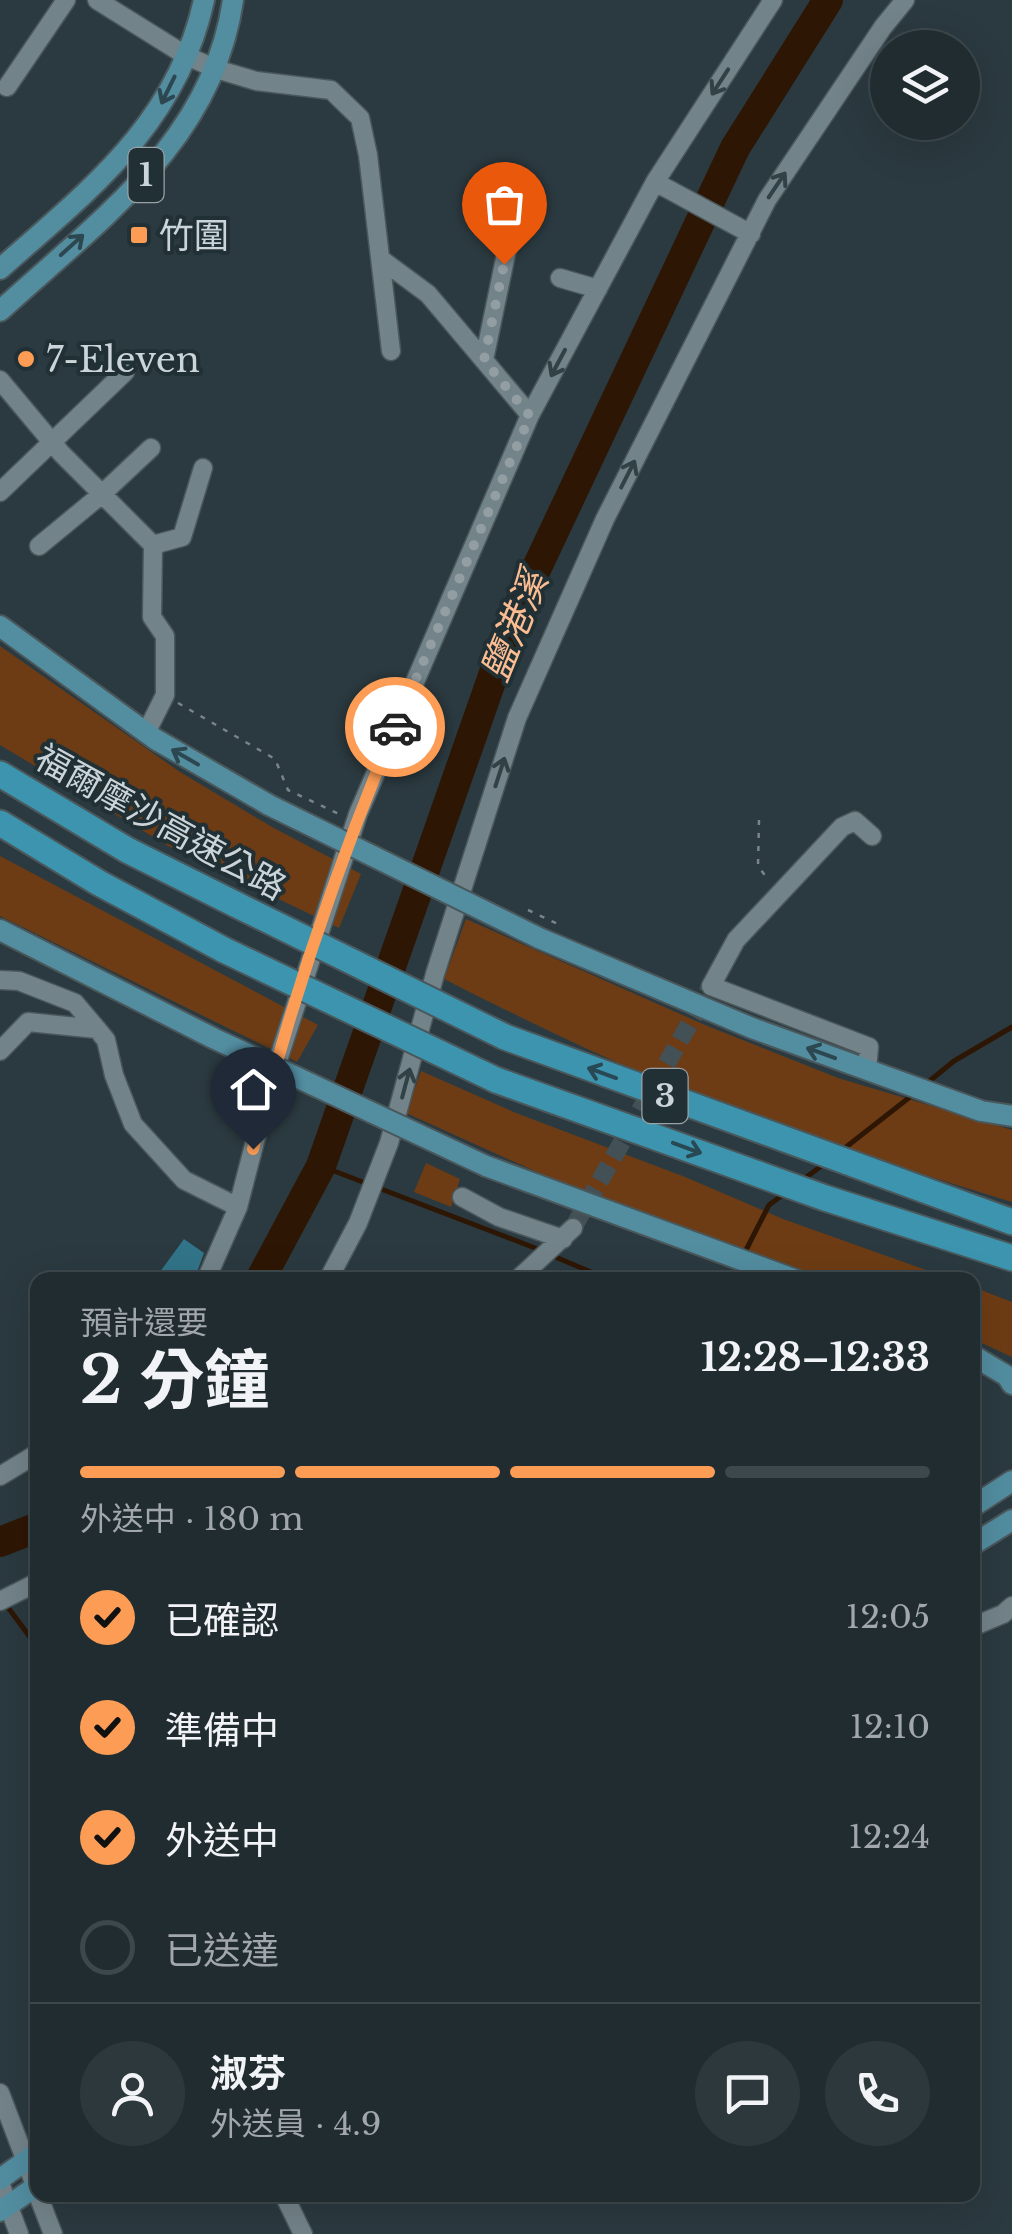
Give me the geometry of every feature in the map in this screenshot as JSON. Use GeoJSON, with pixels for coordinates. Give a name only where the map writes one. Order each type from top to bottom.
{"type":"FeatureCollection","features":[{"type":"Feature","properties":{"kind":"highway","name":"福爾摩沙高速公路"},"geometry":{"type":"LineString","coordinates":[[0,774],[127,850],[505,1037],[1012,1222]]}},
{"type":"Feature","properties":{"kind":"highway","name":"3"},"geometry":{"type":"LineString","coordinates":[[0,823],[224,950],[496,1080],[793,1186],[1012,1258]]}},
{"type":"Feature","properties":{"kind":"main road","name":"1"},"geometry":{"type":"LineString","coordinates":[[0,269],[100,181],[137,142],[163,102],[204,0]]}},
{"type":"Feature","properties":{"kind":"main road","name":"1"},"geometry":{"type":"LineString","coordinates":[[0,310],[161,160],[192,116],[216,69],[232,0]]}},
{"type":"Feature","properties":{"kind":"main road"},"geometry":{"type":"LineString","coordinates":[[0,626],[146,733],[270,805],[539,938],[752,1028],[981,1110],[1012,1116]]}},
{"type":"Feature","properties":{"kind":"main road"},"geometry":{"type":"LineString","coordinates":[[0,930],[213,1038],[486,1166],[774,1272]]}},
{"type":"Feature","properties":{"kind":"main road"},"geometry":{"type":"LineString","coordinates":[[980,1351],[1012,1365]]}},
{"type":"Feature","properties":{"kind":"main road"},"geometry":{"type":"LineString","coordinates":[[980,1360],[1007,1376],[1012,1384]]}},
{"type":"Feature","properties":{"kind":"main road"},"geometry":{"type":"LineString","coordinates":[[980,1501],[1008,1479]]}},
{"type":"Feature","properties":{"kind":"main road"},"geometry":{"type":"LineString","coordinates":[[980,1540],[1012,1520]]}},
{"type":"Feature","properties":{"kind":"main road"},"geometry":{"type":"LineString","coordinates":[[0,2181],[30,2158]]}},
{"type":"Feature","properties":{"kind":"main road"},"geometry":{"type":"LineString","coordinates":[[4,2208],[30,2194]]}},
{"type":"Feature","properties":{"kind":"street"},"geometry":{"type":"LineString","coordinates":[[7,87],[66,0]]}},
{"type":"Feature","properties":{"kind":"street"},"geometry":{"type":"LineString","coordinates":[[97,0],[185,55],[216,69],[256,81],[331,90],[360,118],[382,260],[391,351]]}},
{"type":"Feature","properties":{"kind":"street"},"geometry":{"type":"LineString","coordinates":[[210,1272],[238,1207],[268,1091],[358,814],[530,416],[655,182],[773,0]]}},
{"type":"Feature","properties":{"kind":"street"},"geometry":{"type":"LineString","coordinates":[[332,1272],[377,1176],[517,718],[605,519],[778,184],[905,0]]}},
{"type":"Feature","properties":{"kind":"street"},"geometry":{"type":"LineString","coordinates":[[655,182],[750,234]]}},
{"type":"Feature","properties":{"kind":"street"},"geometry":{"type":"LineString","coordinates":[[484,360],[518,201]]}},
{"type":"Feature","properties":{"kind":"street"},"geometry":{"type":"LineString","coordinates":[[382,260],[428,294],[530,416]]}},
{"type":"Feature","properties":{"kind":"street"},"geometry":{"type":"LineString","coordinates":[[560,278],[598,289]]}},
{"type":"Feature","properties":{"kind":"street"},"geometry":{"type":"LineString","coordinates":[[0,492],[125,372]]}},
{"type":"Feature","properties":{"kind":"street"},"geometry":{"type":"LineString","coordinates":[[0,380],[52,442],[153,545],[152,617],[166,636],[165,695],[146,733]]}},
{"type":"Feature","properties":{"kind":"street"},"geometry":{"type":"LineString","coordinates":[[39,546],[150,448]]}},
{"type":"Feature","properties":{"kind":"street"},"geometry":{"type":"LineString","coordinates":[[153,545],[182,537],[203,468]]}},
{"type":"Feature","properties":{"kind":"street"},"geometry":{"type":"LineString","coordinates":[[867,1070],[869,1047],[711,986],[736,940],[842,827],[855,821],[872,836]]}},
{"type":"Feature","properties":{"kind":"street"},"geometry":{"type":"LineString","coordinates":[[0,980],[19,981],[75,1003],[106,1040],[132,1124],[184,1180],[238,1207]]}},
{"type":"Feature","properties":{"kind":"street"},"geometry":{"type":"LineString","coordinates":[[0,1052],[28,1022],[96,1029]]}},
{"type":"Feature","properties":{"kind":"street"},"geometry":{"type":"LineString","coordinates":[[462,1197],[500,1217],[568,1233],[526,1272]]}},
{"type":"Feature","properties":{"kind":"street"},"geometry":{"type":"LineString","coordinates":[[0,1476],[30,1458]]}},
{"type":"Feature","properties":{"kind":"street"},"geometry":{"type":"LineString","coordinates":[[0,1601],[30,1586]]}},
{"type":"Feature","properties":{"kind":"street"},"geometry":{"type":"LineString","coordinates":[[980,1624],[1012,1606]]}},
{"type":"Feature","properties":{"kind":"street"},"geometry":{"type":"LineString","coordinates":[[980,1626],[1012,1622]]}},
{"type":"Feature","properties":{"kind":"street"},"geometry":{"type":"LineString","coordinates":[[0,2093],[30,2152]]}},
{"type":"Feature","properties":{"kind":"street"},"geometry":{"type":"LineString","coordinates":[[0,2181],[4,2208],[19,2234]]}},
{"type":"Feature","properties":{"kind":"street"},"geometry":{"type":"LineString","coordinates":[[42,2202],[54,2234]]}},
{"type":"Feature","properties":{"kind":"street"},"geometry":{"type":"LineString","coordinates":[[287,2202],[303,2234]]}},
{"type":"Feature","properties":{"kind":"path"},"geometry":{"type":"LineString","coordinates":[[165,695],[275,759],[288,790],[346,817]]}},
{"type":"Feature","properties":{"kind":"path"},"geometry":{"type":"LineString","coordinates":[[759,820],[758,866],[779,894]]}},
{"type":"Feature","properties":{"kind":"path"},"geometry":{"type":"LineString","coordinates":[[515,904],[562,926]]}},
{"type":"Feature","properties":{"kind":"shaded area"},"geometry":{"type":"Polygon","coordinates":[[[0,646],[180,772],[361,874],[339,928],[170,847],[0,745],[0,646]]]}},
{"type":"Feature","properties":{"kind":"shaded area"},"geometry":{"type":"Polygon","coordinates":[[[0,856],[318,1025],[297,1062],[0,916],[0,856]]]}},
{"type":"Feature","properties":{"kind":"shaded area"},"geometry":{"type":"Polygon","coordinates":[[[466,919],[705,1025],[838,1078],[1012,1130],[1012,1202],[707,1100],[581,1046],[444,979],[466,919]]]}},
{"type":"Feature","properties":{"kind":"shaded area"},"geometry":{"type":"Polygon","coordinates":[[[421,1071],[783,1219],[932,1272],[800,1272],[559,1182],[406,1113],[421,1071]]]}},
{"type":"Feature","properties":{"kind":"shaded area"},"geometry":{"type":"Polygon","coordinates":[[[426,1163],[460,1179],[451,1207],[414,1192],[426,1163]]]}},
{"type":"Feature","properties":{"kind":"shaded area"},"geometry":{"type":"Polygon","coordinates":[[[980,1290],[1012,1302],[1012,1357],[980,1342],[980,1290]]]}},
{"type":"Feature","properties":{"kind":"building"},"geometry":{"type":"Polygon","coordinates":[[[184,1239],[204,1253],[197,1272],[160,1272],[184,1239]]]}},
{"type":"Feature","properties":{"kind":"waterway","name":"鹽港溪"},"geometry":{"type":"LineString","coordinates":[[264,1272],[321,1166],[514,616],[735,148],[828,0]]}},
{"type":"Feature","properties":{"kind":"waterway"},"geometry":{"type":"LineString","coordinates":[[927,1083],[954,1061],[1012,1027]]}},
{"type":"Feature","properties":{"kind":"waterway"},"geometry":{"type":"LineString","coordinates":[[841,1151],[915,1093]]}},
{"type":"Feature","properties":{"kind":"waterway"},"geometry":{"type":"LineString","coordinates":[[801,1181],[824,1164]]}},
{"type":"Feature","properties":{"kind":"waterway"},"geometry":{"type":"LineString","coordinates":[[321,1166],[543,1251]]}},
{"type":"Feature","properties":{"kind":"waterway"},"geometry":{"type":"LineString","coordinates":[[744,1254],[769,1205],[784,1194]]}},
{"type":"Feature","properties":{"kind":"waterway"},"geometry":{"type":"LineString","coordinates":[[553,1256],[591,1272]]}},
{"type":"Feature","properties":{"kind":"waterway"},"geometry":{"type":"LineString","coordinates":[[734,1272],[739,1264]]}},
{"type":"Feature","properties":{"kind":"waterway","name":"鹽港溪"},"geometry":{"type":"LineString","coordinates":[[0,1542],[30,1530]]}},
{"type":"Feature","properties":{"kind":"waterway"},"geometry":{"type":"LineString","coordinates":[[4,1602],[30,1637]]}},
{"type":"Feature","properties":{"kind":"tunnel"},"geometry":{"type":"LineString","coordinates":[[573,1228],[711,986]]}},
{"type":"Feature","properties":{"kind":"way so far"},"geometry":{"type":"LineString","coordinates":[[395,727],[530,416],[484,360],[504,264]]}},
{"type":"Feature","properties":{"kind":"place","name":"竹圍"},"geometry":{"type":"Point","coordinates":[139,235]}},
{"type":"Feature","properties":{"kind":"place","name":"7-Eleven"},"geometry":{"type":"Point","coordinates":[26,359]}},
{"type":"Feature","properties":{"kind":"route"},"geometry":{"type":"LineString","coordinates":[[253,1149],[268,1091],[358,814],[395,727]]}}]}
